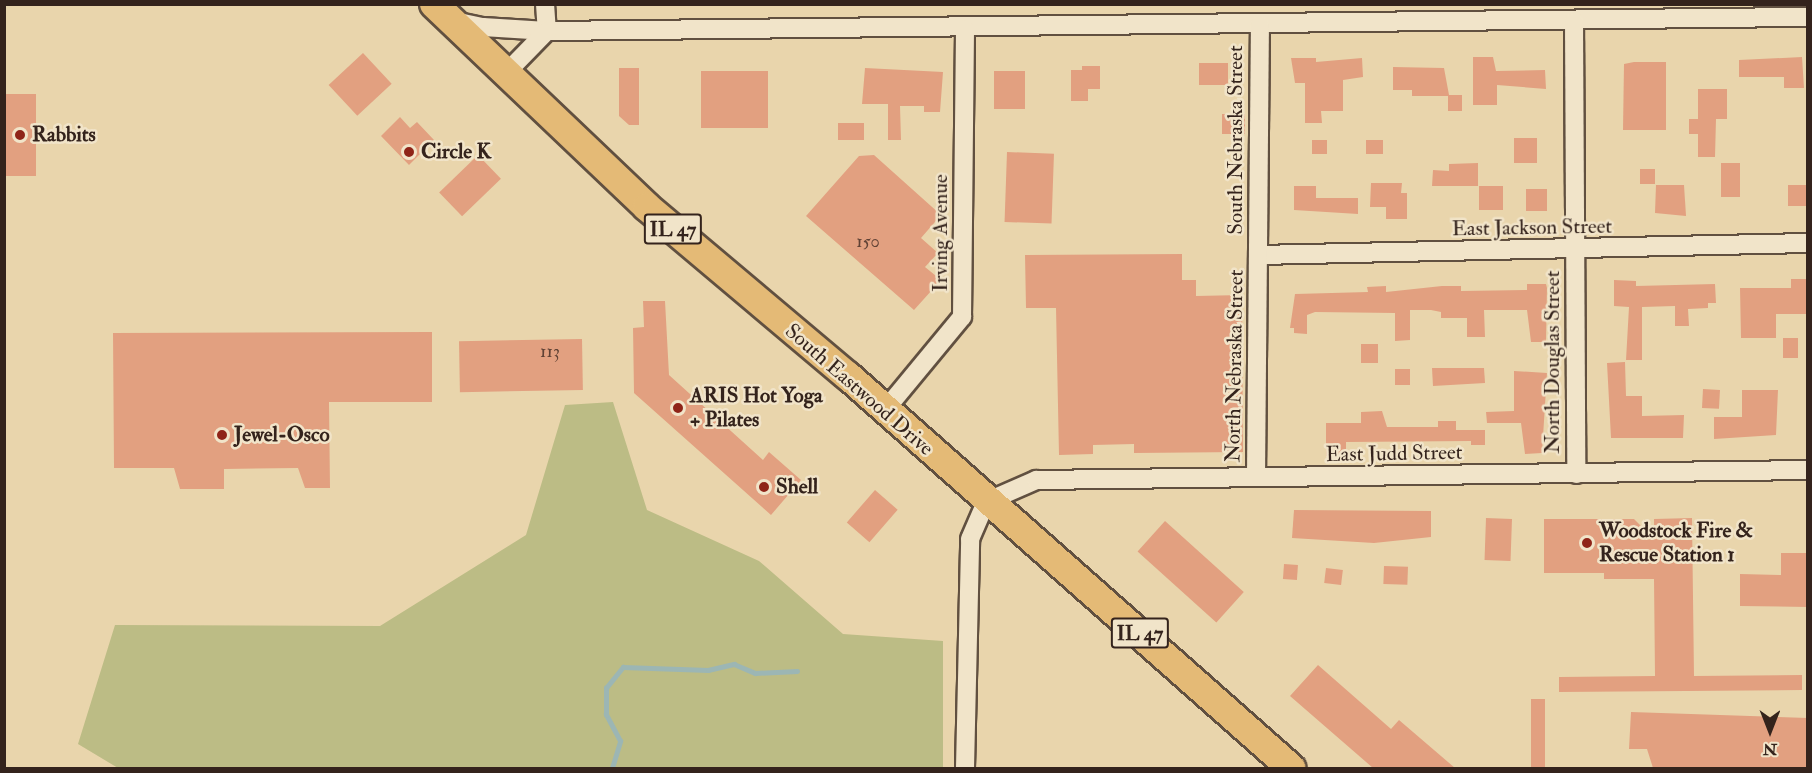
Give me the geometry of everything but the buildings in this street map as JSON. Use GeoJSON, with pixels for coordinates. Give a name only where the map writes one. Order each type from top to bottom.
{"type":"FeatureCollection","features":[{"type":"Feature","properties":{"kind":"main road","name":"South Eastwood Drive"},"geometry":{"type":"LineString","coordinates":[[442,12],[647,207],[885,410],[986,502],[1102,598],[1291,768]]}},
{"type":"Feature","properties":{"kind":"street"},"geometry":{"type":"LineString","coordinates":[[506,72],[547,31],[545,4]]}},
{"type":"Feature","properties":{"kind":"street"},"geometry":{"type":"LineString","coordinates":[[442,12],[483,27],[547,31],[964,29],[1808,17]]}},
{"type":"Feature","properties":{"kind":"street","name":"North Douglas Street"},"geometry":{"type":"LineString","coordinates":[[1574,22],[1576,474]]}},
{"type":"Feature","properties":{"kind":"street","name":"South Nebraska Street"},"geometry":{"type":"LineString","coordinates":[[1258,255],[1260,25]]}},
{"type":"Feature","properties":{"kind":"street","name":"Irving Avenue"},"geometry":{"type":"LineString","coordinates":[[885,410],[962,317],[964,29]]}},
{"type":"Feature","properties":{"kind":"street","name":"East Jackson Street"},"geometry":{"type":"LineString","coordinates":[[1258,255],[1575,250],[1808,243]]}},
{"type":"Feature","properties":{"kind":"street","name":"North Nebraska Street"},"geometry":{"type":"LineString","coordinates":[[1256,477],[1258,255]]}},
{"type":"Feature","properties":{"kind":"street","name":"East Judd Street"},"geometry":{"type":"LineString","coordinates":[[986,502],[1036,480],[1808,470]]}},
{"type":"Feature","properties":{"kind":"street"},"geometry":{"type":"LineString","coordinates":[[965,768],[970,539],[986,502]]}},
{"type":"Feature","properties":{"kind":"green space"},"geometry":{"type":"Polygon","coordinates":[[[613,402],[647,510],[759,561],[843,634],[943,641],[943,768],[118,768],[78,744],[115,625],[380,626],[526,535],[565,405],[613,402]]]}},
{"type":"Feature","properties":{"kind":"waterway"},"geometry":{"type":"LineString","coordinates":[[612,768],[620,741],[606,715],[606,688],[623,667],[708,670],[734,664],[755,673],[797,671]]}},
{"type":"Feature","properties":{"kind":"place","name":"Rabbits"},"geometry":{"type":"Point","coordinates":[20,135]}},
{"type":"Feature","properties":{"kind":"place","name":"Circle K"},"geometry":{"type":"Point","coordinates":[409,152]}},
{"type":"Feature","properties":{"kind":"place","name":"ARIS Hot Yoga + Pilates"},"geometry":{"type":"Point","coordinates":[678,408]}},
{"type":"Feature","properties":{"kind":"place","name":"Jewel-Osco"},"geometry":{"type":"Point","coordinates":[222,435]}},
{"type":"Feature","properties":{"kind":"place","name":"Shell"},"geometry":{"type":"Point","coordinates":[764,487]}},
{"type":"Feature","properties":{"kind":"place","name":"Woodstock Fire & Rescue Station 1"},"geometry":{"type":"Point","coordinates":[1587,543]}}]}
